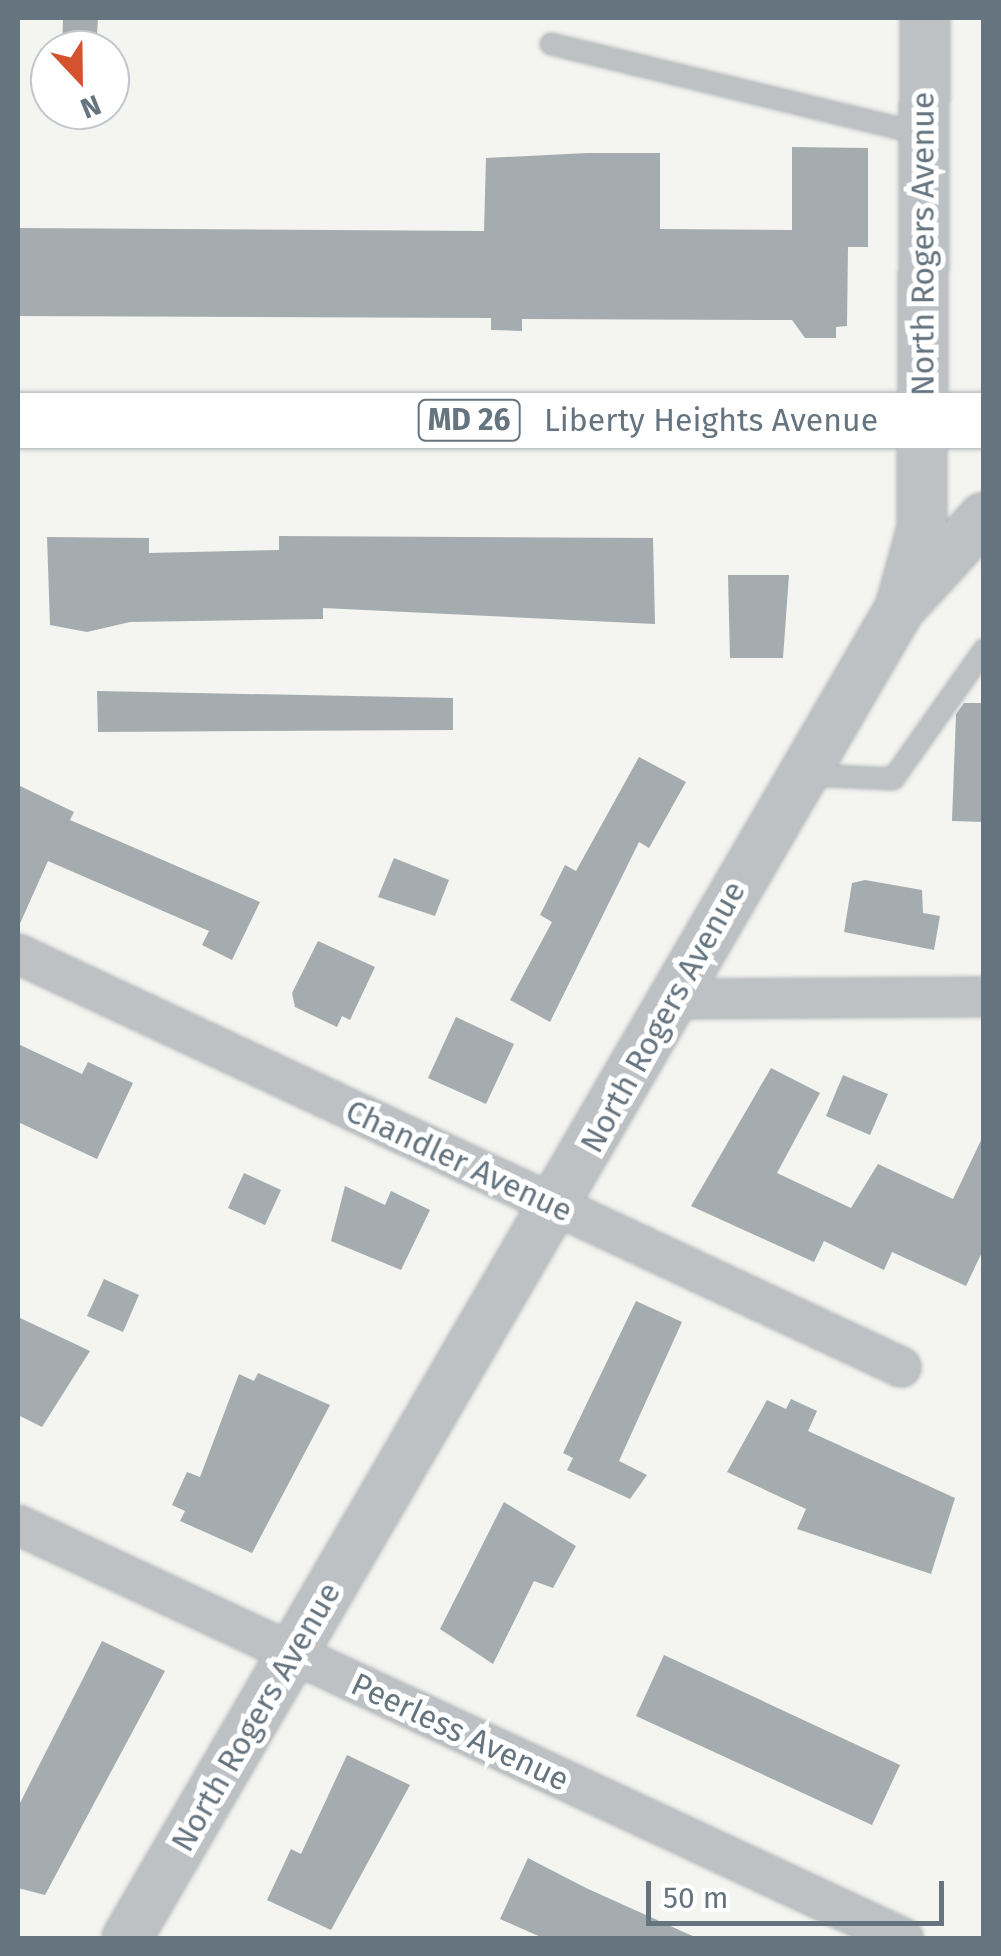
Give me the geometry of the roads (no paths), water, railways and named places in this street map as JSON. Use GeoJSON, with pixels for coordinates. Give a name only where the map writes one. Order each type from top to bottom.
{"type":"FeatureCollection","features":[{"type":"Feature","properties":{"kind":"main road","name":"Liberty Heights Avenue"},"geometry":{"type":"LineString","coordinates":[[18,420],[984,420]]}},
{"type":"Feature","properties":{"kind":"street","name":"North Rogers Avenue"},"geometry":{"type":"LineString","coordinates":[[127,1938],[557,1206],[800,775],[900,608],[922,528],[925,18]]}},
{"type":"Feature","properties":{"kind":"street"},"geometry":{"type":"LineString","coordinates":[[900,608],[984,517]]}},
{"type":"Feature","properties":{"kind":"street","name":"Chandler Avenue"},"geometry":{"type":"LineString","coordinates":[[18,954],[901,1367]]}},
{"type":"Feature","properties":{"kind":"street"},"geometry":{"type":"LineString","coordinates":[[673,998],[984,997]]}},
{"type":"Feature","properties":{"kind":"street","name":"Peerless Avenue"},"geometry":{"type":"LineString","coordinates":[[18,1525],[903,1938]]}},
{"type":"Feature","properties":{"kind":"lane"},"geometry":{"type":"LineString","coordinates":[[551,44],[924,134]]}},
{"type":"Feature","properties":{"kind":"lane"},"geometry":{"type":"LineString","coordinates":[[800,775],[892,779],[976,673],[984,650]]}}]}
